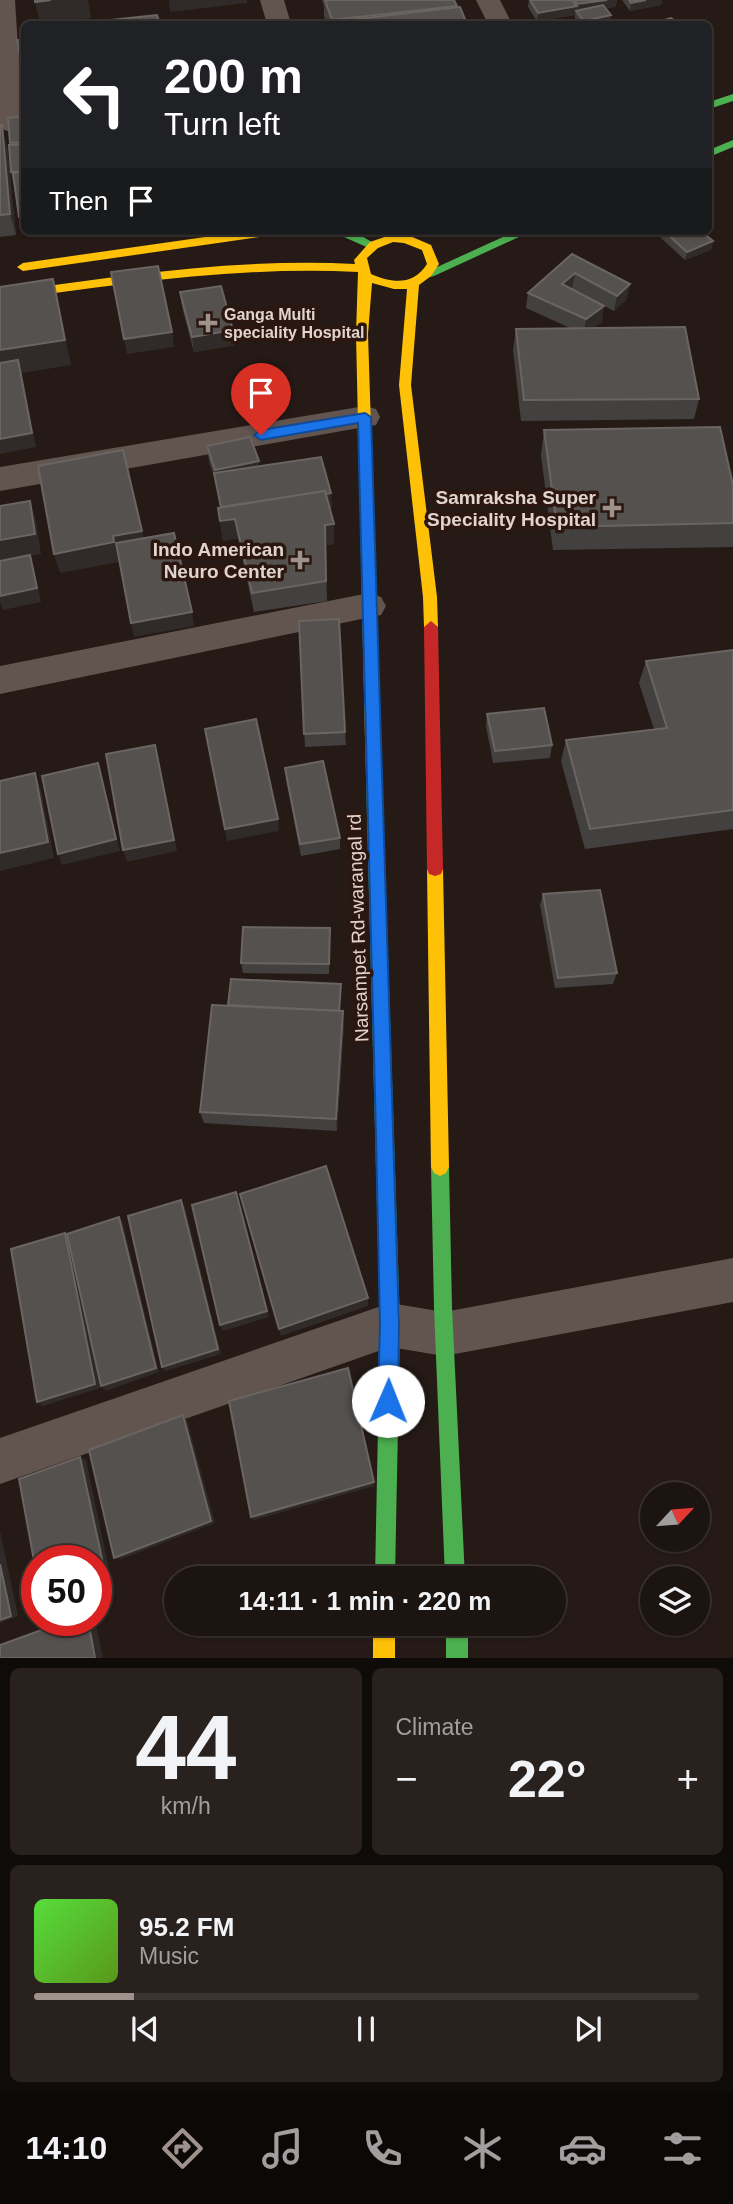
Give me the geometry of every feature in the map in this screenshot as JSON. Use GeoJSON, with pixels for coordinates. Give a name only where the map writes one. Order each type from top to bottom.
{"type":"FeatureCollection","features":[{"type":"Feature","properties":{"kind":"main road"},"geometry":{"type":"LineString","coordinates":[[712,105],[733,97]]}},
{"type":"Feature","properties":{"kind":"main road"},"geometry":{"type":"LineString","coordinates":[[712,153],[733,143]]}},
{"type":"Feature","properties":{"kind":"main road"},"geometry":{"type":"LineString","coordinates":[[0,270],[246,235]]}},
{"type":"Feature","properties":{"kind":"main road"},"geometry":{"type":"LineString","coordinates":[[359,235],[427,248],[433,264],[430,272]]}},
{"type":"Feature","properties":{"kind":"main road"},"geometry":{"type":"LineString","coordinates":[[364,272],[360,260],[384,239],[403,235]]}},
{"type":"Feature","properties":{"kind":"main road"},"geometry":{"type":"LineString","coordinates":[[0,297],[148,277],[323,264],[364,272],[387,286],[413,284],[430,272],[517,235]]}},
{"type":"Feature","properties":{"kind":"main road","name":"Narsampet Rd-warangal rd"},"geometry":{"type":"LineString","coordinates":[[364,272],[362,334],[390,1325],[385,1566]]}},
{"type":"Feature","properties":{"kind":"main road"},"geometry":{"type":"LineString","coordinates":[[413,284],[405,385],[430,597],[444,1334],[454,1566]]}},
{"type":"Feature","properties":{"kind":"main road"},"geometry":{"type":"LineString","coordinates":[[384,1636],[384,1658]]}},
{"type":"Feature","properties":{"kind":"main road"},"geometry":{"type":"LineString","coordinates":[[457,1636],[457,1658]]}},
{"type":"Feature","properties":{"kind":"street"},"geometry":{"type":"LineString","coordinates":[[3,0],[3,52],[12,124]]}},
{"type":"Feature","properties":{"kind":"street"},"geometry":{"type":"LineString","coordinates":[[272,0],[278,21]]}},
{"type":"Feature","properties":{"kind":"street"},"geometry":{"type":"LineString","coordinates":[[488,0],[498,21]]}},
{"type":"Feature","properties":{"kind":"street"},"geometry":{"type":"LineString","coordinates":[[0,478],[365,417]]}},
{"type":"Feature","properties":{"kind":"street"},"geometry":{"type":"LineString","coordinates":[[0,680],[369,606]]}},
{"type":"Feature","properties":{"kind":"street"},"geometry":{"type":"LineString","coordinates":[[0,1461],[390,1325],[444,1334],[733,1280]]}},
{"type":"Feature","properties":{"kind":"building"},"geometry":{"type":"Polygon","coordinates":[[[325,0],[454,0],[457,6],[332,20],[325,0]]]}},
{"type":"Feature","properties":{"kind":"building"},"geometry":{"type":"Polygon","coordinates":[[[530,0],[572,0],[577,6],[538,13],[530,0]]]}},
{"type":"Feature","properties":{"kind":"building"},"geometry":{"type":"Polygon","coordinates":[[[575,0],[607,0],[577,4],[575,0]]]}},
{"type":"Feature","properties":{"kind":"building"},"geometry":{"type":"Polygon","coordinates":[[[603,5],[611,15],[584,21],[576,11],[603,5]]]}},
{"type":"Feature","properties":{"kind":"building"},"geometry":{"type":"Polygon","coordinates":[[[460,7],[466,21],[348,21],[460,7]]]}},
{"type":"Feature","properties":{"kind":"building"},"geometry":{"type":"Polygon","coordinates":[[[157,15],[159,21],[100,21],[157,15]]]}},
{"type":"Feature","properties":{"kind":"building"},"geometry":{"type":"Polygon","coordinates":[[[17,40],[21,40],[20,59],[17,40]]]}},
{"type":"Feature","properties":{"kind":"building"},"geometry":{"type":"Polygon","coordinates":[[[21,116],[21,142],[10,143],[8,118],[21,116]]]}},
{"type":"Feature","properties":{"kind":"building"},"geometry":{"type":"Polygon","coordinates":[[[0,125],[10,214],[0,215],[0,125]]]}},
{"type":"Feature","properties":{"kind":"building"},"geometry":{"type":"Polygon","coordinates":[[[21,144],[21,171],[11,172],[9,145],[21,144]]]}},
{"type":"Feature","properties":{"kind":"building"},"geometry":{"type":"Polygon","coordinates":[[[21,172],[21,217],[19,217],[13,173],[21,172]]]}},
{"type":"Feature","properties":{"kind":"building"},"geometry":{"type":"Polygon","coordinates":[[[668,235],[706,235],[713,241],[687,252],[668,235]]]}},
{"type":"Feature","properties":{"kind":"building"},"geometry":{"type":"Polygon","coordinates":[[[572,254],[630,284],[617,296],[575,273],[562,284],[604,306],[586,319],[528,293],[572,254]]]}},
{"type":"Feature","properties":{"kind":"building"},"geometry":{"type":"Polygon","coordinates":[[[158,266],[172,332],[124,339],[111,272],[158,266]]]}},
{"type":"Feature","properties":{"kind":"building"},"geometry":{"type":"Polygon","coordinates":[[[53,279],[65,340],[0,350],[0,287],[53,279]]]}},
{"type":"Feature","properties":{"kind":"building"},"geometry":{"type":"Polygon","coordinates":[[[221,286],[233,330],[192,337],[180,292],[221,286]]]}},
{"type":"Feature","properties":{"kind":"building"},"geometry":{"type":"Polygon","coordinates":[[[685,327],[699,399],[524,400],[516,329],[685,327]]]}},
{"type":"Feature","properties":{"kind":"building"},"geometry":{"type":"Polygon","coordinates":[[[18,360],[32,433],[0,439],[0,363],[18,360]]]}},
{"type":"Feature","properties":{"kind":"building"},"geometry":{"type":"Polygon","coordinates":[[[720,427],[733,485],[733,523],[557,527],[544,430],[720,427]]]}},
{"type":"Feature","properties":{"kind":"building"},"geometry":{"type":"Polygon","coordinates":[[[250,437],[259,461],[215,470],[207,446],[250,437]]]}},
{"type":"Feature","properties":{"kind":"building"},"geometry":{"type":"Polygon","coordinates":[[[123,450],[142,531],[113,536],[114,542],[54,554],[38,466],[123,450]]]}},
{"type":"Feature","properties":{"kind":"building"},"geometry":{"type":"Polygon","coordinates":[[[321,457],[331,493],[326,494],[325,491],[221,507],[214,473],[321,457]]]}},
{"type":"Feature","properties":{"kind":"building"},"geometry":{"type":"Polygon","coordinates":[[[325,491],[334,524],[325,525],[326,581],[252,593],[235,519],[220,521],[218,508],[325,491]]]}},
{"type":"Feature","properties":{"kind":"building"},"geometry":{"type":"Polygon","coordinates":[[[30,501],[35,534],[0,540],[0,506],[30,501]]]}},
{"type":"Feature","properties":{"kind":"building"},"geometry":{"type":"Polygon","coordinates":[[[174,533],[192,612],[131,623],[116,543],[174,533]]]}},
{"type":"Feature","properties":{"kind":"building"},"geometry":{"type":"Polygon","coordinates":[[[30,555],[37,588],[0,596],[0,561],[30,555]]]}},
{"type":"Feature","properties":{"kind":"building"},"geometry":{"type":"Polygon","coordinates":[[[339,619],[345,732],[304,734],[299,621],[339,619]]]}},
{"type":"Feature","properties":{"kind":"building"},"geometry":{"type":"Polygon","coordinates":[[[733,650],[733,810],[590,829],[566,740],[667,728],[646,661],[733,650]]]}},
{"type":"Feature","properties":{"kind":"building"},"geometry":{"type":"Polygon","coordinates":[[[544,708],[552,745],[495,751],[487,714],[544,708]]]}},
{"type":"Feature","properties":{"kind":"building"},"geometry":{"type":"Polygon","coordinates":[[[256,719],[278,819],[225,829],[205,729],[256,719]]]}},
{"type":"Feature","properties":{"kind":"building"},"geometry":{"type":"Polygon","coordinates":[[[155,745],[174,840],[123,850],[106,754],[155,745]]]}},
{"type":"Feature","properties":{"kind":"building"},"geometry":{"type":"Polygon","coordinates":[[[323,761],[340,838],[300,844],[285,768],[323,761]]]}},
{"type":"Feature","properties":{"kind":"building"},"geometry":{"type":"Polygon","coordinates":[[[98,763],[116,839],[58,854],[42,776],[98,763]]]}},
{"type":"Feature","properties":{"kind":"building"},"geometry":{"type":"Polygon","coordinates":[[[35,773],[48,842],[0,853],[0,781],[35,773]]]}},
{"type":"Feature","properties":{"kind":"building"},"geometry":{"type":"Polygon","coordinates":[[[600,890],[617,973],[558,978],[543,894],[600,890]]]}},
{"type":"Feature","properties":{"kind":"building"},"geometry":{"type":"Polygon","coordinates":[[[243,927],[330,928],[329,964],[241,963],[243,927]]]}},
{"type":"Feature","properties":{"kind":"building"},"geometry":{"type":"Polygon","coordinates":[[[231,979],[341,984],[339,1011],[228,1005],[231,979]]]}},
{"type":"Feature","properties":{"kind":"building"},"geometry":{"type":"Polygon","coordinates":[[[212,1005],[343,1011],[336,1119],[200,1112],[212,1005]]]}},
{"type":"Feature","properties":{"kind":"building"},"geometry":{"type":"Polygon","coordinates":[[[326,1166],[368,1298],[279,1329],[240,1194],[326,1166]]]}},
{"type":"Feature","properties":{"kind":"building"},"geometry":{"type":"Polygon","coordinates":[[[236,1192],[267,1311],[220,1325],[192,1205],[236,1192]]]}},
{"type":"Feature","properties":{"kind":"building"},"geometry":{"type":"Polygon","coordinates":[[[181,1200],[218,1349],[162,1367],[128,1216],[181,1200]]]}},
{"type":"Feature","properties":{"kind":"building"},"geometry":{"type":"Polygon","coordinates":[[[119,1217],[156,1368],[101,1386],[67,1234],[119,1217]]]}},
{"type":"Feature","properties":{"kind":"building"},"geometry":{"type":"Polygon","coordinates":[[[65,1233],[95,1384],[37,1402],[11,1249],[65,1233]]]}},
{"type":"Feature","properties":{"kind":"building"},"geometry":{"type":"Polygon","coordinates":[[[348,1368],[374,1482],[251,1517],[229,1401],[348,1368]]]}},
{"type":"Feature","properties":{"kind":"building"},"geometry":{"type":"Polygon","coordinates":[[[183,1415],[211,1521],[114,1558],[89,1450],[183,1415]]]}},
{"type":"Feature","properties":{"kind":"building"},"geometry":{"type":"Polygon","coordinates":[[[80,1457],[99,1545],[31,1545],[19,1479],[80,1457]]]}},
{"type":"Feature","properties":{"kind":"building"},"geometry":{"type":"Polygon","coordinates":[[[0,1564],[11,1616],[0,1620],[0,1564]]]}},
{"type":"Feature","properties":{"kind":"building"},"geometry":{"type":"Polygon","coordinates":[[[25,1636],[91,1636],[95,1658],[0,1658],[0,1645],[25,1636]]]}},
{"type":"Feature","properties":{"kind":"traffic: fast"},"geometry":{"type":"LineString","coordinates":[[712,105],[733,97]]}},
{"type":"Feature","properties":{"kind":"traffic: fast"},"geometry":{"type":"LineString","coordinates":[[712,153],[733,143]]}},
{"type":"Feature","properties":{"kind":"traffic: fast"},"geometry":{"type":"LineString","coordinates":[[351,235],[371,245]]}},
{"type":"Feature","properties":{"kind":"traffic: fast"},"geometry":{"type":"LineString","coordinates":[[430,273],[517,235]]}},
{"type":"Feature","properties":{"kind":"traffic: fast"},"geometry":{"type":"LineString","coordinates":[[373,738],[390,1325],[385,1566]]}},
{"type":"Feature","properties":{"kind":"traffic: fast"},"geometry":{"type":"LineString","coordinates":[[440,1167],[454,1566]]}},
{"type":"Feature","properties":{"kind":"traffic: fast"},"geometry":{"type":"LineString","coordinates":[[457,1636],[457,1658]]}},
{"type":"Feature","properties":{"kind":"traffic: slow"},"geometry":{"type":"LineString","coordinates":[[23,267],[246,235]]}},
{"type":"Feature","properties":{"kind":"traffic: slow"},"geometry":{"type":"LineString","coordinates":[[393,238],[406,239],[427,248],[433,264],[420,280],[412,284],[394,285],[366,276],[360,260],[363,255],[374,245],[393,238]]}},
{"type":"Feature","properties":{"kind":"traffic: slow"},"geometry":{"type":"LineString","coordinates":[[0,297],[134,278],[226,269],[272,266],[361,268]]}},
{"type":"Feature","properties":{"kind":"traffic: slow"},"geometry":{"type":"LineString","coordinates":[[366,276],[362,334],[373,738]]}},
{"type":"Feature","properties":{"kind":"traffic: slow"},"geometry":{"type":"LineString","coordinates":[[413,284],[405,385],[430,597],[431,627]]}},
{"type":"Feature","properties":{"kind":"traffic: slow"},"geometry":{"type":"LineString","coordinates":[[435,869],[440,1167]]}},
{"type":"Feature","properties":{"kind":"traffic: slow"},"geometry":{"type":"LineString","coordinates":[[384,1636],[384,1658]]}},
{"type":"Feature","properties":{"kind":"traffic: jam"},"geometry":{"type":"LineString","coordinates":[[431,627],[435,869]]}},
{"type":"Feature","properties":{"kind":"place","name":"Ganga Multi speciality Hospital"},"geometry":{"type":"Point","coordinates":[208,323]}},
{"type":"Feature","properties":{"kind":"place","name":"Samraksha Super Speciality Hospital"},"geometry":{"type":"Point","coordinates":[612,508]}},
{"type":"Feature","properties":{"kind":"place","name":"Indo American Neuro Center"},"geometry":{"type":"Point","coordinates":[300,560]}},
{"type":"Feature","properties":{"kind":"route"},"geometry":{"type":"LineString","coordinates":[[261,435],[365,417],[390,1325],[388,1401]]}}]}
